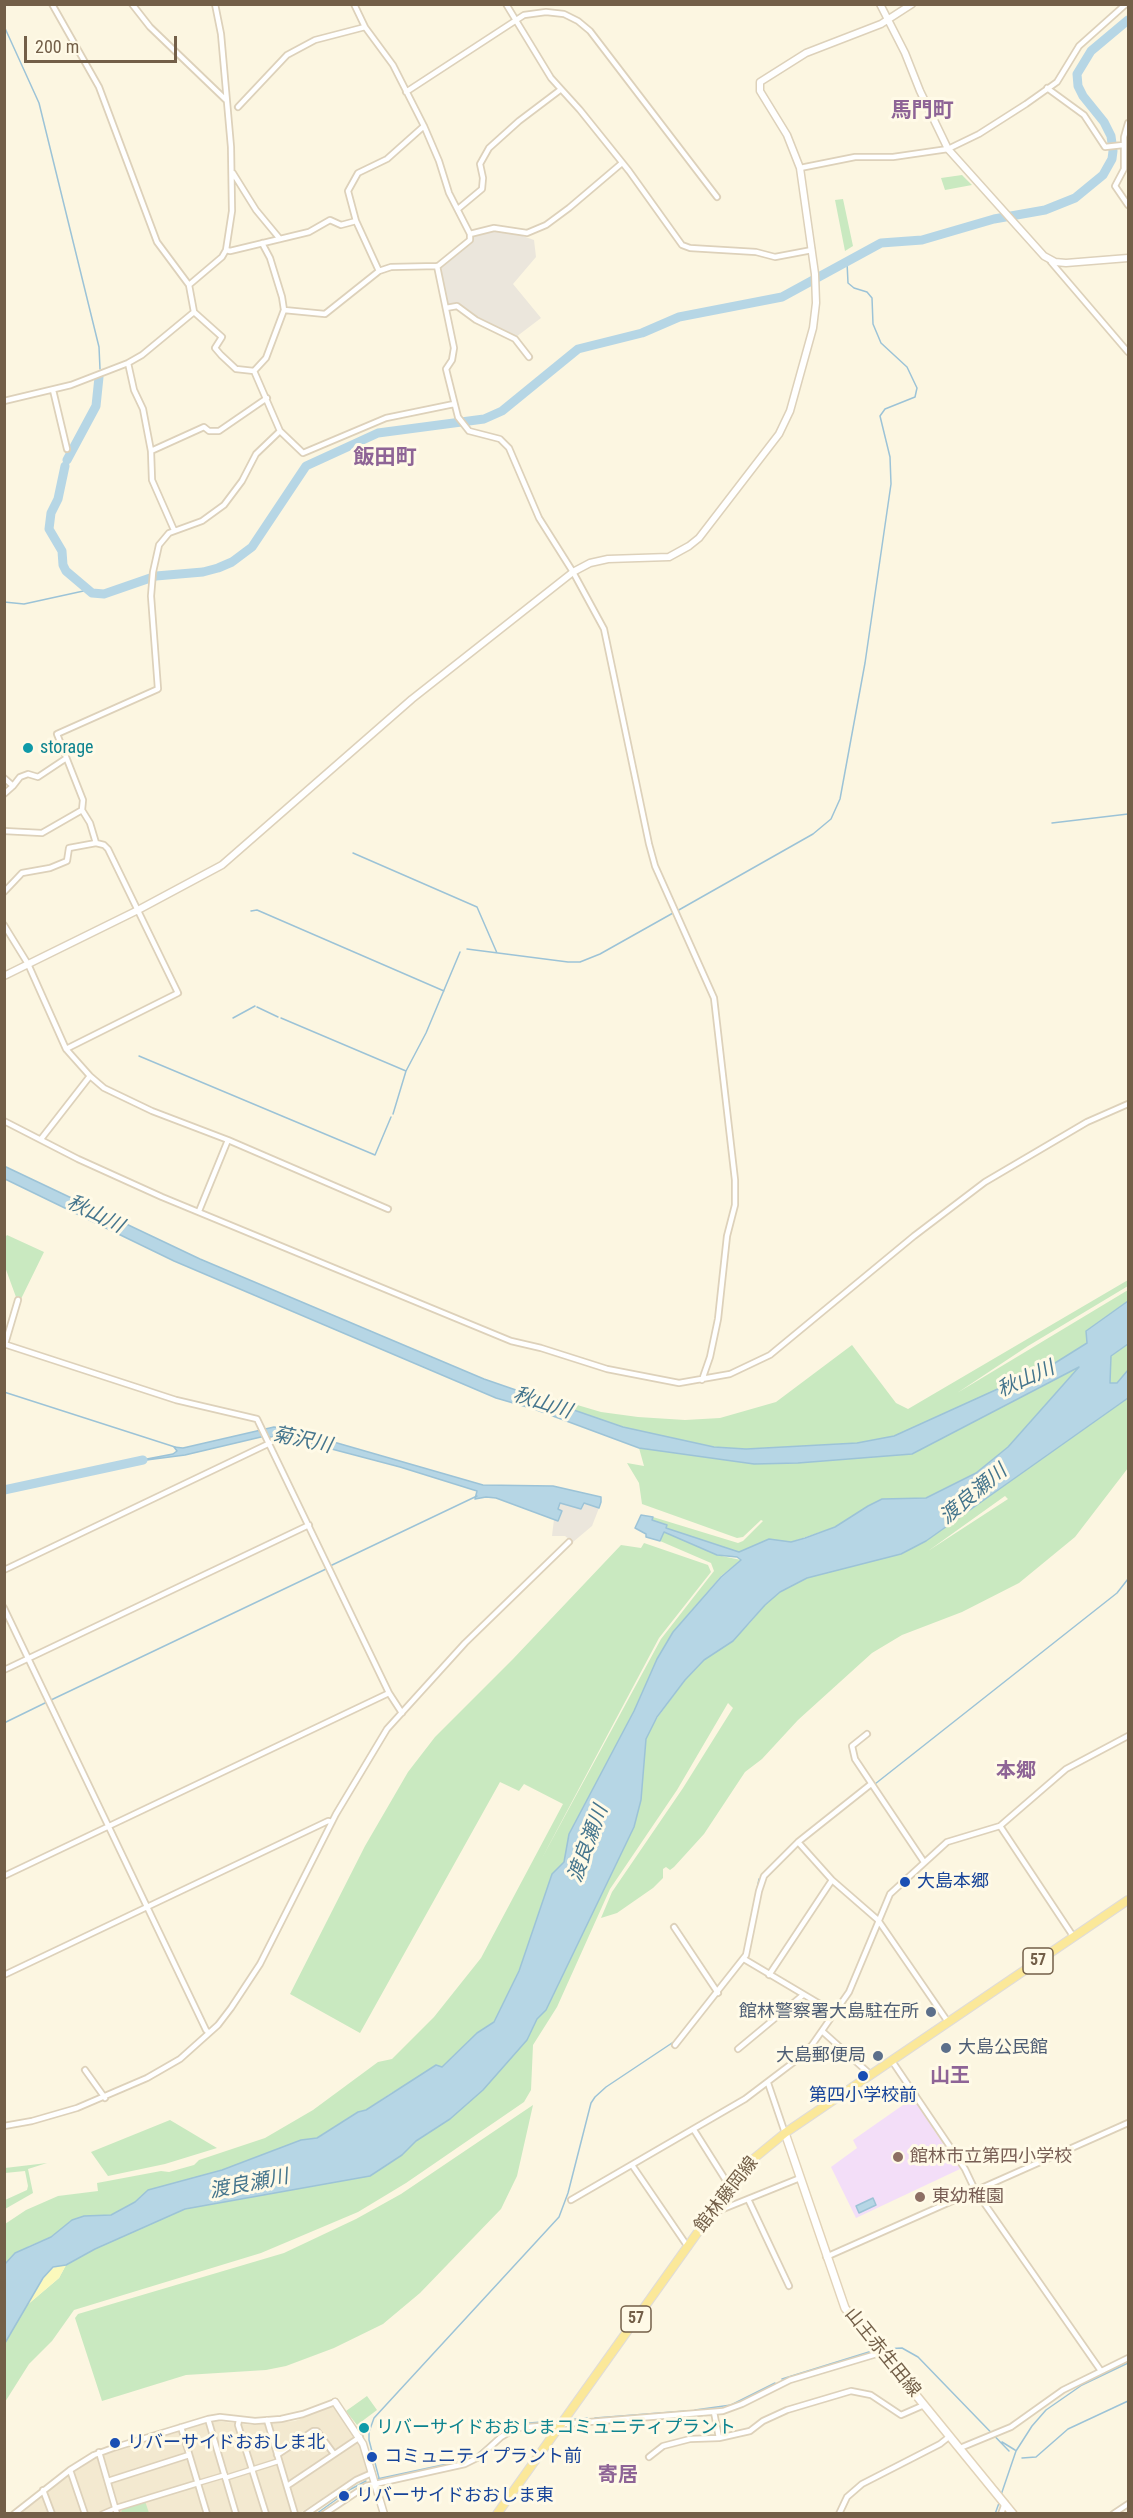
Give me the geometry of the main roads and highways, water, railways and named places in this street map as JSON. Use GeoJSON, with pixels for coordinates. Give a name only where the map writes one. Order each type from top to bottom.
{"type":"FeatureCollection","features":[{"type":"Feature","properties":{"kind":"main road","name":"館林藤岡線"},"geometry":{"type":"LineString","coordinates":[[496,2514],[710,2214],[752,2160],[785,2133],[1128,1900]]}},
{"type":"Feature","properties":{"kind":"main road","name":"山王赤生田線"},"geometry":{"type":"LineString","coordinates":[[785,2133],[845,2308],[1013,2514]]}},
{"type":"Feature","properties":{"kind":"water"},"geometry":{"type":"Polygon","coordinates":[[[4,1166],[200,1259],[484,1379],[623,1427],[714,1447],[746,1449],[857,1443],[894,1436],[1055,1363],[1087,1343],[1086,1331],[1128,1301],[1128,1344],[1111,1356],[1110,1383],[1117,1383],[1128,1370],[1128,1398],[926,1541],[901,1554],[807,1578],[780,1592],[765,1605],[733,1641],[704,1660],[685,1680],[657,1717],[646,1739],[641,1800],[634,1827],[546,2010],[537,2019],[527,2040],[483,2090],[450,2119],[416,2141],[402,2155],[370,2176],[185,2209],[95,2249],[66,2265],[53,2267],[43,2278],[5,2343],[5,2264],[15,2253],[51,2237],[72,2220],[84,2216],[111,2215],[135,2202],[148,2190],[222,2170],[301,2140],[317,2138],[436,2065],[442,2067],[477,2033],[494,2022],[519,1971],[552,1874],[564,1862],[569,1834],[634,1711],[657,1659],[673,1632],[721,1577],[741,1560],[737,1557],[717,1555],[664,1532],[660,1541],[646,1537],[646,1534],[635,1528],[641,1515],[653,1517],[652,1520],[667,1525],[666,1528],[739,1552],[769,1539],[791,1542],[835,1527],[882,1499],[926,1498],[976,1473],[1008,1447],[1079,1367],[912,1454],[754,1464],[639,1448],[534,1409],[496,1398],[174,1261],[5,1179],[4,1166]]]}},
{"type":"Feature","properties":{"kind":"water"},"geometry":{"type":"Polygon","coordinates":[[[274,1427],[292,1430],[483,1485],[553,1486],[601,1497],[601,1502],[599,1508],[584,1503],[581,1509],[560,1503],[558,1509],[562,1511],[558,1521],[496,1498],[475,1499],[477,1491],[400,1467],[286,1437],[261,1437],[185,1455],[131,1462],[173,1454],[177,1451],[174,1447],[183,1448],[274,1427]]]}},
{"type":"Feature","properties":{"kind":"water"},"geometry":{"type":"Polygon","coordinates":[[[873,2198],[876,2205],[859,2213],[856,2206],[873,2198]]]}},
{"type":"Feature","properties":{"kind":"waterway"},"geometry":{"type":"LineString","coordinates":[[65,466],[58,499],[51,513],[49,529],[62,551],[66,571],[92,593],[104,594],[156,576],[203,572],[218,568],[232,562],[252,547],[306,466],[378,433],[484,419],[502,411],[578,349],[642,333],[679,317],[782,297],[881,243],[922,240],[994,219],[1045,210],[1075,198],[1103,175],[1112,159],[1113,151],[1111,136],[1104,122],[1083,96],[1078,86],[1077,74],[1091,51],[1128,20]]}},
{"type":"Feature","properties":{"kind":"waterway"},"geometry":{"type":"LineString","coordinates":[[4,26],[39,103],[99,347],[100,369]]}},
{"type":"Feature","properties":{"kind":"waterway"},"geometry":{"type":"LineString","coordinates":[[677,911],[813,834],[831,819],[840,799],[865,663],[891,484],[890,457],[880,416],[885,409],[915,397],[917,388],[907,367],[881,343],[873,324],[872,298],[867,292],[854,288],[848,283],[847,262]]}},
{"type":"Feature","properties":{"kind":"waterway"},"geometry":{"type":"LineString","coordinates":[[67,460],[96,406],[99,377]]}},
{"type":"Feature","properties":{"kind":"waterway"},"geometry":{"type":"LineString","coordinates":[[4,602],[24,604],[88,590]]}},
{"type":"Feature","properties":{"kind":"waterway"},"geometry":{"type":"LineString","coordinates":[[1052,823],[1128,814]]}},
{"type":"Feature","properties":{"kind":"waterway"},"geometry":{"type":"LineString","coordinates":[[353,853],[477,907],[497,953]]}},
{"type":"Feature","properties":{"kind":"waterway"},"geometry":{"type":"LineString","coordinates":[[251,911],[257,910],[444,991]]}},
{"type":"Feature","properties":{"kind":"waterway"},"geometry":{"type":"LineString","coordinates":[[467,949],[580,962],[600,954],[673,913]]}},
{"type":"Feature","properties":{"kind":"waterway"},"geometry":{"type":"LineString","coordinates":[[393,1114],[406,1071],[426,1033],[460,952]]}},
{"type":"Feature","properties":{"kind":"waterway"},"geometry":{"type":"LineString","coordinates":[[233,1018],[255,1006]]}},
{"type":"Feature","properties":{"kind":"waterway"},"geometry":{"type":"LineString","coordinates":[[257,1007],[278,1017]]}},
{"type":"Feature","properties":{"kind":"waterway"},"geometry":{"type":"LineString","coordinates":[[281,1018],[406,1071]]}},
{"type":"Feature","properties":{"kind":"waterway"},"geometry":{"type":"LineString","coordinates":[[139,1056],[375,1155],[391,1117]]}},
{"type":"Feature","properties":{"kind":"waterway"},"geometry":{"type":"LineString","coordinates":[[4,1392],[175,1447]]}},
{"type":"Feature","properties":{"kind":"waterway","name":"菊沢川"},"geometry":{"type":"LineString","coordinates":[[4,1490],[143,1460]]}},
{"type":"Feature","properties":{"kind":"waterway"},"geometry":{"type":"LineString","coordinates":[[330,1566],[477,1496]]}},
{"type":"Feature","properties":{"kind":"waterway"},"geometry":{"type":"LineString","coordinates":[[51,1700],[326,1569]]}},
{"type":"Feature","properties":{"kind":"waterway"},"geometry":{"type":"LineString","coordinates":[[875,1784],[1117,1593],[1128,1579]]}},
{"type":"Feature","properties":{"kind":"waterway"},"geometry":{"type":"LineString","coordinates":[[4,1723],[47,1702]]}},
{"type":"Feature","properties":{"kind":"waterway"},"geometry":{"type":"LineString","coordinates":[[802,1842],[871,1787]]}},
{"type":"Feature","properties":{"kind":"waterway"},"geometry":{"type":"LineString","coordinates":[[767,1877],[798,1845]]}},
{"type":"Feature","properties":{"kind":"waterway"},"geometry":{"type":"LineString","coordinates":[[754,1905],[759,1879]]}},
{"type":"Feature","properties":{"kind":"waterway"},"geometry":{"type":"LineString","coordinates":[[379,2478],[369,2440],[374,2418],[559,2217],[568,2193],[591,2103],[595,2097],[606,2087],[675,2041]]}},
{"type":"Feature","properties":{"kind":"waterway"},"geometry":{"type":"LineString","coordinates":[[883,2349],[902,2348],[918,2357],[1009,2451]]}},
{"type":"Feature","properties":{"kind":"waterway"},"geometry":{"type":"LineString","coordinates":[[782,2379],[872,2351]]}},
{"type":"Feature","properties":{"kind":"waterway"},"geometry":{"type":"LineString","coordinates":[[1001,2495],[1016,2451],[1032,2426],[1046,2410],[1082,2385],[1128,2363]]}},
{"type":"Feature","properties":{"kind":"waterway"},"geometry":{"type":"LineString","coordinates":[[695,2410],[731,2405],[775,2383]]}},
{"type":"Feature","properties":{"kind":"waterway"},"geometry":{"type":"LineString","coordinates":[[1022,2458],[1036,2457],[1068,2429],[1128,2401]]}},
{"type":"Feature","properties":{"kind":"waterway"},"geometry":{"type":"LineString","coordinates":[[595,2418],[686,2411]]}},
{"type":"Feature","properties":{"kind":"waterway"},"geometry":{"type":"LineString","coordinates":[[567,2420],[587,2418]]}},
{"type":"Feature","properties":{"kind":"waterway"},"geometry":{"type":"LineString","coordinates":[[502,2432],[516,2424],[555,2421]]}},
{"type":"Feature","properties":{"kind":"waterway"},"geometry":{"type":"LineString","coordinates":[[377,2479],[461,2461],[475,2456],[496,2438]]}},
{"type":"Feature","properties":{"kind":"waterway"},"geometry":{"type":"LineString","coordinates":[[1002,2442],[1015,2450]]}},
{"type":"Feature","properties":{"kind":"waterway"},"geometry":{"type":"LineString","coordinates":[[975,2462],[1001,2493]]}},
{"type":"Feature","properties":{"kind":"waterway"},"geometry":{"type":"LineString","coordinates":[[316,2514],[366,2481]]}},
{"type":"Feature","properties":{"kind":"waterway"},"geometry":{"type":"LineString","coordinates":[[995,2514],[999,2503]]}},
{"type":"Feature","properties":{"kind":"place","name":"storage"},"geometry":{"type":"Point","coordinates":[28,748]}},
{"type":"Feature","properties":{"kind":"place","name":"大島本郷"},"geometry":{"type":"Point","coordinates":[905,1882]}},
{"type":"Feature","properties":{"kind":"place","name":"館林警察署大島駐在所"},"geometry":{"type":"Point","coordinates":[931,2012]}},
{"type":"Feature","properties":{"kind":"place","name":"大島公民館"},"geometry":{"type":"Point","coordinates":[946,2048]}},
{"type":"Feature","properties":{"kind":"place","name":"大島郵便局"},"geometry":{"type":"Point","coordinates":[878,2056]}},
{"type":"Feature","properties":{"kind":"place","name":"第四小学校前"},"geometry":{"type":"Point","coordinates":[863,2076]}},
{"type":"Feature","properties":{"kind":"place","name":"館林市立第四小学校"},"geometry":{"type":"Point","coordinates":[898,2157]}},
{"type":"Feature","properties":{"kind":"place","name":"東幼稚園"},"geometry":{"type":"Point","coordinates":[920,2197]}},
{"type":"Feature","properties":{"kind":"place","name":"リバーサイドおおしまコミュニティプラント"},"geometry":{"type":"Point","coordinates":[364,2428]}},
{"type":"Feature","properties":{"kind":"place","name":"リバーサイドおおしま北"},"geometry":{"type":"Point","coordinates":[115,2443]}},
{"type":"Feature","properties":{"kind":"place","name":"コミュニティプラント前"},"geometry":{"type":"Point","coordinates":[372,2457]}},
{"type":"Feature","properties":{"kind":"place","name":"リバーサイドおおしま東"},"geometry":{"type":"Point","coordinates":[344,2496]}},
{"type":"Feature","properties":{"kind":"district","name":"馬門町"},"geometry":{"type":"Point","coordinates":[922,112]}},
{"type":"Feature","properties":{"kind":"district","name":"飯田町"},"geometry":{"type":"Point","coordinates":[385,459]}},
{"type":"Feature","properties":{"kind":"district","name":"本郷"},"geometry":{"type":"Point","coordinates":[1016,1772]}},
{"type":"Feature","properties":{"kind":"district","name":"山王"},"geometry":{"type":"Point","coordinates":[950,2077]}},
{"type":"Feature","properties":{"kind":"district","name":"寄居"},"geometry":{"type":"Point","coordinates":[618,2476]}},
{"type":"Feature","properties":{"kind":"water label","name":"秋山川"},"geometry":{"type":"Point","coordinates":[95,1215]}},
{"type":"Feature","properties":{"kind":"water label","name":"秋山川"},"geometry":{"type":"Point","coordinates":[1026,1380]}},
{"type":"Feature","properties":{"kind":"water label","name":"秋山川"},"geometry":{"type":"Point","coordinates":[542,1404]}},
{"type":"Feature","properties":{"kind":"water label","name":"渡良瀬川"},"geometry":{"type":"Point","coordinates":[974,1495]}},
{"type":"Feature","properties":{"kind":"water label","name":"渡良瀬川"},"geometry":{"type":"Point","coordinates":[589,1844]}},
{"type":"Feature","properties":{"kind":"water label","name":"渡良瀬川"},"geometry":{"type":"Point","coordinates":[249,2185]}}]}
